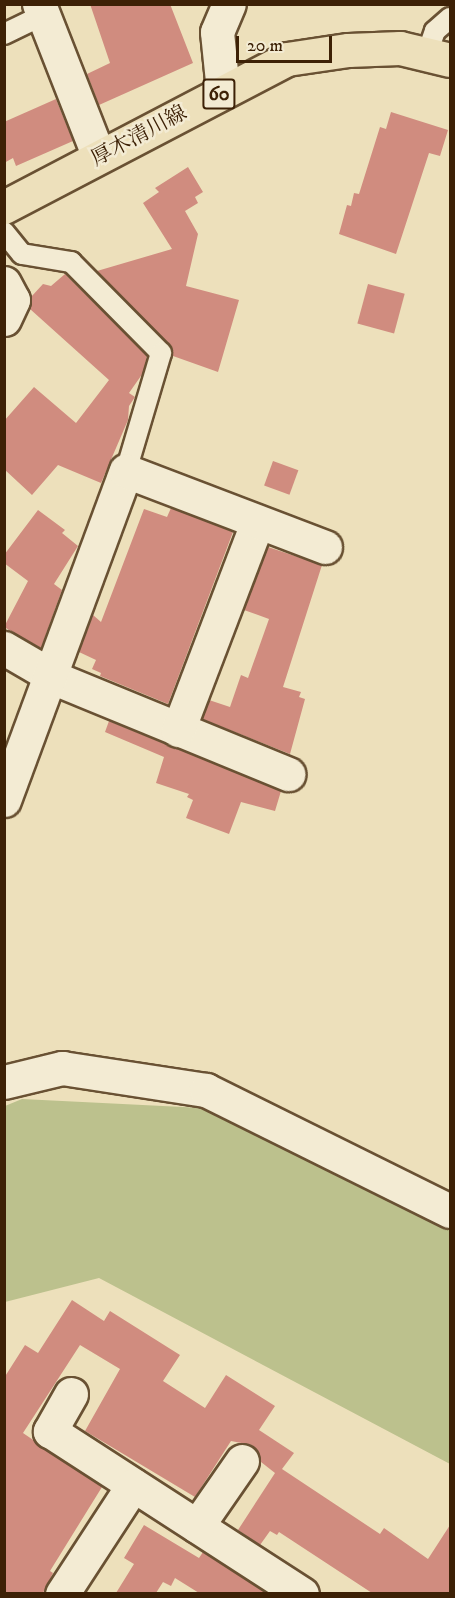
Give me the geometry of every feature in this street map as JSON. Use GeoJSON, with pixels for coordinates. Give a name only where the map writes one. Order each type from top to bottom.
{"type":"FeatureCollection","features":[{"type":"Feature","properties":{"kind":"main road","name":"厚木清川線"},"geometry":{"type":"LineString","coordinates":[[4,207],[287,59],[348,50],[400,48],[439,57]]}},
{"type":"Feature","properties":{"kind":"street"},"geometry":{"type":"LineString","coordinates":[[223,91],[217,32],[229,4]]}},
{"type":"Feature","properties":{"kind":"street"},"geometry":{"type":"LineString","coordinates":[[41,10],[99,157]]}},
{"type":"Feature","properties":{"kind":"street"},"geometry":{"type":"LineString","coordinates":[[4,283],[13,300],[4,319]]}},
{"type":"Feature","properties":{"kind":"street"},"geometry":{"type":"LineString","coordinates":[[4,800],[126,471],[257,524],[325,548]]}},
{"type":"Feature","properties":{"kind":"street"},"geometry":{"type":"LineString","coordinates":[[178,730],[257,524]]}},
{"type":"Feature","properties":{"kind":"street"},"geometry":{"type":"LineString","coordinates":[[4,648],[51,673],[59,680],[288,774]]}},
{"type":"Feature","properties":{"kind":"street"},"geometry":{"type":"LineString","coordinates":[[4,1082],[62,1068],[206,1090],[450,1211]]}},
{"type":"Feature","properties":{"kind":"street"},"geometry":{"type":"LineString","coordinates":[[71,1394],[50,1431],[197,1526],[286,1589]]}},
{"type":"Feature","properties":{"kind":"street"},"geometry":{"type":"LineString","coordinates":[[197,1526],[242,1461]]}},
{"type":"Feature","properties":{"kind":"street"},"geometry":{"type":"LineString","coordinates":[[62,1593],[133,1485]]}},
{"type":"Feature","properties":{"kind":"lane"},"geometry":{"type":"LineString","coordinates":[[4,34],[41,10]]}},
{"type":"Feature","properties":{"kind":"lane"},"geometry":{"type":"LineString","coordinates":[[439,57],[435,31],[450,18]]}},
{"type":"Feature","properties":{"kind":"lane"},"geometry":{"type":"LineString","coordinates":[[4,232],[22,254],[71,262],[161,353],[126,471]]}},
{"type":"Feature","properties":{"kind":"green space"},"geometry":{"type":"Polygon","coordinates":[[[22,1099],[203,1108],[450,1223],[450,1464],[99,1278],[5,1302],[5,1106],[22,1099]]]}},
{"type":"Feature","properties":{"kind":"building"},"geometry":{"type":"Polygon","coordinates":[[[90,4],[170,4],[193,63],[99,105],[87,74],[110,63],[90,4]]]}},
{"type":"Feature","properties":{"kind":"building"},"geometry":{"type":"Polygon","coordinates":[[[56,99],[73,141],[16,166],[13,158],[4,163],[4,122],[56,99]]]}},
{"type":"Feature","properties":{"kind":"building"},"geometry":{"type":"Polygon","coordinates":[[[391,112],[448,130],[440,156],[429,153],[396,254],[339,234],[347,205],[351,206],[354,193],[359,194],[380,127],[386,129],[391,112]]]}},
{"type":"Feature","properties":{"kind":"building"},"geometry":{"type":"Polygon","coordinates":[[[188,167],[203,192],[195,197],[198,203],[185,211],[198,234],[186,286],[239,300],[218,372],[173,356],[170,345],[97,271],[172,249],[143,203],[159,192],[155,188],[188,167]]]}},
{"type":"Feature","properties":{"kind":"building"},"geometry":{"type":"Polygon","coordinates":[[[65,274],[147,356],[143,373],[129,393],[135,397],[129,406],[128,420],[101,483],[58,465],[32,495],[4,469],[4,421],[34,387],[76,423],[109,380],[30,309],[31,297],[43,284],[51,286],[65,274]]]}},
{"type":"Feature","properties":{"kind":"building"},"geometry":{"type":"Polygon","coordinates":[[[368,284],[405,294],[394,333],[357,324],[368,284]]]}},
{"type":"Feature","properties":{"kind":"building"},"geometry":{"type":"Polygon","coordinates":[[[273,461],[298,470],[289,495],[264,485],[273,461]]]}},
{"type":"Feature","properties":{"kind":"building"},"geometry":{"type":"Polygon","coordinates":[[[171,508],[233,532],[168,704],[100,676],[101,673],[92,669],[96,660],[79,652],[93,615],[101,622],[144,509],[167,517],[171,508]]]}},
{"type":"Feature","properties":{"kind":"building"},"geometry":{"type":"Polygon","coordinates":[[[38,510],[65,530],[62,533],[78,546],[54,584],[62,590],[41,648],[4,627],[28,581],[4,563],[4,555],[38,510]]]}},
{"type":"Feature","properties":{"kind":"building"},"geometry":{"type":"Polygon","coordinates":[[[268,547],[322,565],[283,687],[301,692],[299,697],[305,699],[290,754],[202,719],[209,700],[230,707],[241,675],[248,678],[269,619],[244,610],[268,547]]]}},
{"type":"Feature","properties":{"kind":"building"},"geometry":{"type":"Polygon","coordinates":[[[109,721],[281,791],[275,811],[241,802],[229,834],[186,818],[193,800],[187,797],[189,794],[156,783],[164,757],[105,732],[109,721]]]}},
{"type":"Feature","properties":{"kind":"building"},"geometry":{"type":"Polygon","coordinates":[[[72,1300],[104,1321],[110,1311],[180,1355],[163,1381],[205,1408],[226,1375],[275,1406],[259,1430],[294,1453],[282,1469],[380,1534],[384,1528],[428,1559],[450,1525],[450,1593],[372,1593],[279,1532],[277,1535],[270,1531],[260,1545],[238,1530],[275,1473],[261,1462],[252,1445],[231,1441],[195,1497],[85,1431],[120,1369],[80,1345],[23,1433],[102,1487],[50,1571],[53,1573],[43,1593],[4,1593],[4,1378],[25,1345],[38,1353],[72,1300]]]}},
{"type":"Feature","properties":{"kind":"building"},"geometry":{"type":"Polygon","coordinates":[[[144,1525],[199,1558],[203,1552],[267,1593],[199,1593],[175,1578],[171,1586],[163,1582],[156,1593],[116,1593],[134,1564],[124,1558],[144,1525]]]}}]}
